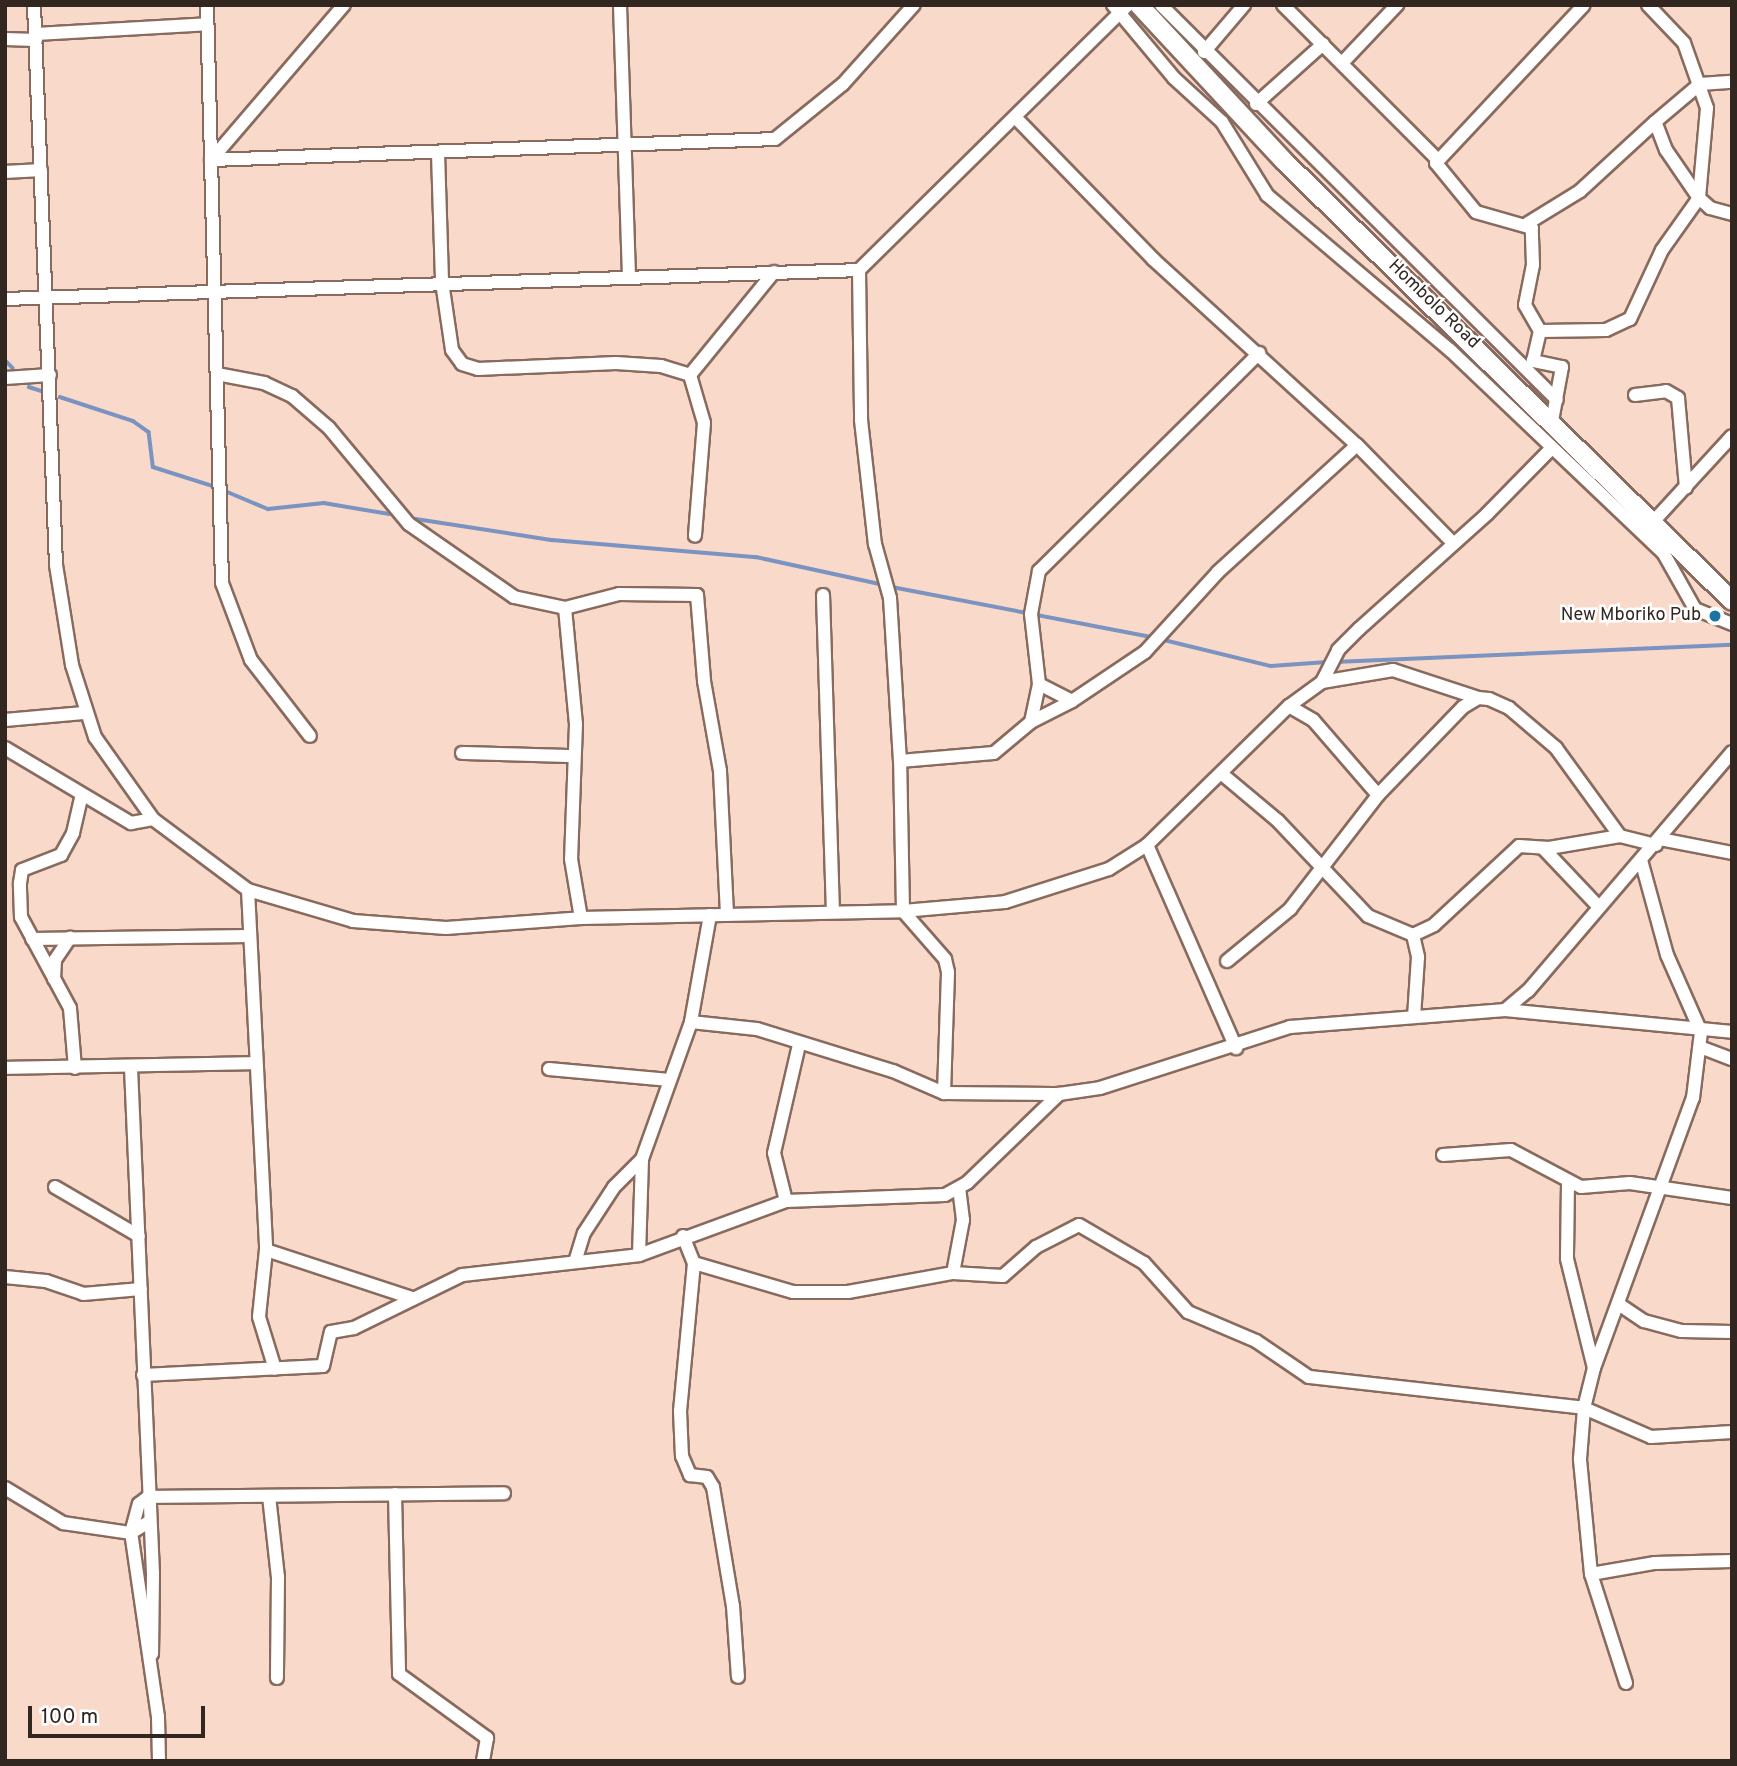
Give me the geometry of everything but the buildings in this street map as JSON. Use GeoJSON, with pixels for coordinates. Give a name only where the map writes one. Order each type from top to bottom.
{"type":"FeatureCollection","features":[{"type":"Feature","properties":{"kind":"street"},"geometry":{"type":"LineString","coordinates":[[34,5],[59,599],[84,713],[118,774],[153,819],[247,890],[318,914],[388,925],[474,928],[581,918],[903,911],[1017,899],[1109,869],[1147,845],[1289,706],[1322,682],[1338,650],[1452,542],[1488,514],[1550,450]]}},
{"type":"Feature","properties":{"kind":"street"},"geometry":{"type":"LineString","coordinates":[[207,5],[224,596],[264,682],[310,736]]}},
{"type":"Feature","properties":{"kind":"street"},"geometry":{"type":"LineString","coordinates":[[211,160],[344,5]]}},
{"type":"Feature","properties":{"kind":"street"},"geometry":{"type":"LineString","coordinates":[[621,5],[629,278]]}},
{"type":"Feature","properties":{"kind":"street"},"geometry":{"type":"LineString","coordinates":[[211,160],[625,147],[781,137],[843,84],[914,5]]}},
{"type":"Feature","properties":{"kind":"street","name":"Hombolo Road"},"geometry":{"type":"LineString","coordinates":[[1139,5],[1198,57],[1283,160],[1552,421],[1732,601]]}},
{"type":"Feature","properties":{"kind":"street"},"geometry":{"type":"LineString","coordinates":[[1161,5],[1198,57],[1256,104],[1557,400]]}},
{"type":"Feature","properties":{"kind":"street"},"geometry":{"type":"LineString","coordinates":[[1174,78],[1198,57],[1244,5]]}},
{"type":"Feature","properties":{"kind":"street"},"geometry":{"type":"LineString","coordinates":[[1283,5],[1343,62],[1437,159],[1440,174],[1476,212],[1528,223],[1580,191],[1700,84],[1732,82]]}},
{"type":"Feature","properties":{"kind":"street"},"geometry":{"type":"LineString","coordinates":[[1343,62],[1397,5]]}},
{"type":"Feature","properties":{"kind":"street"},"geometry":{"type":"LineString","coordinates":[[1437,159],[1584,5]]}},
{"type":"Feature","properties":{"kind":"street"},"geometry":{"type":"LineString","coordinates":[[1540,331],[1606,330],[1630,319],[1662,250],[1699,198],[1709,117],[1684,43],[1648,5]]}},
{"type":"Feature","properties":{"kind":"street"},"geometry":{"type":"LineString","coordinates":[[5,299],[215,293],[442,282],[859,270],[1016,118],[1120,8],[1174,78],[1222,122],[1267,195],[1450,350],[1550,450],[1664,554],[1695,609],[1732,624]]}},
{"type":"Feature","properties":{"kind":"street"},"geometry":{"type":"LineString","coordinates":[[5,39],[207,24]]}},
{"type":"Feature","properties":{"kind":"street"},"geometry":{"type":"LineString","coordinates":[[1256,104],[1323,44]]}},
{"type":"Feature","properties":{"kind":"street"},"geometry":{"type":"LineString","coordinates":[[1016,118],[1153,258],[1357,445],[1452,542]]}},
{"type":"Feature","properties":{"kind":"street"},"geometry":{"type":"LineString","coordinates":[[1655,122],[1666,150],[1699,198],[1710,208],[1732,214]]}},
{"type":"Feature","properties":{"kind":"street"},"geometry":{"type":"LineString","coordinates":[[438,153],[442,282],[452,350],[472,368],[616,363],[661,366],[690,375]]}},
{"type":"Feature","properties":{"kind":"street"},"geometry":{"type":"LineString","coordinates":[[5,172],[41,170]]}},
{"type":"Feature","properties":{"kind":"street"},"geometry":{"type":"LineString","coordinates":[[1528,223],[1535,246],[1525,305],[1540,331],[1533,361],[1562,367],[1552,421]]}},
{"type":"Feature","properties":{"kind":"street"},"geometry":{"type":"LineString","coordinates":[[859,270],[861,420],[875,544],[890,598],[900,761],[903,911],[938,950],[948,972],[944,1093]]}},
{"type":"Feature","properties":{"kind":"street"},"geometry":{"type":"LineString","coordinates":[[690,375],[774,272]]}},
{"type":"Feature","properties":{"kind":"street"},"geometry":{"type":"LineString","coordinates":[[1031,722],[1039,684],[1031,614],[1038,571],[1259,353]]}},
{"type":"Feature","properties":{"kind":"street"},"geometry":{"type":"LineString","coordinates":[[217,373],[264,383],[292,396],[329,428],[409,524],[514,597],[565,608],[619,594],[697,595],[705,692],[720,771],[727,915]]}},
{"type":"Feature","properties":{"kind":"street"},"geometry":{"type":"LineString","coordinates":[[5,378],[50,375]]}},
{"type":"Feature","properties":{"kind":"street"},"geometry":{"type":"LineString","coordinates":[[690,375],[704,423],[695,536]]}},
{"type":"Feature","properties":{"kind":"street"},"geometry":{"type":"LineString","coordinates":[[1635,395],[1667,391],[1678,398],[1686,488]]}},
{"type":"Feature","properties":{"kind":"street"},"geometry":{"type":"LineString","coordinates":[[1652,523],[1732,436]]}},
{"type":"Feature","properties":{"kind":"street"},"geometry":{"type":"LineString","coordinates":[[900,761],[994,753],[1031,722],[1072,701],[1145,652],[1168,621],[1357,445]]}},
{"type":"Feature","properties":{"kind":"street"},"geometry":{"type":"LineString","coordinates":[[823,596],[833,912]]}},
{"type":"Feature","properties":{"kind":"street"},"geometry":{"type":"LineString","coordinates":[[565,608],[576,724],[570,756],[570,859],[581,918]]}},
{"type":"Feature","properties":{"kind":"street"},"geometry":{"type":"LineString","coordinates":[[1322,682],[1394,670],[1509,708],[1556,748],[1620,836]]}},
{"type":"Feature","properties":{"kind":"street"},"geometry":{"type":"LineString","coordinates":[[1039,684],[1072,701]]}},
{"type":"Feature","properties":{"kind":"street"},"geometry":{"type":"LineString","coordinates":[[1227,961],[1290,909],[1321,864],[1378,795],[1478,698]]}},
{"type":"Feature","properties":{"kind":"street"},"geometry":{"type":"LineString","coordinates":[[1289,706],[1313,720],[1378,795]]}},
{"type":"Feature","properties":{"kind":"street"},"geometry":{"type":"LineString","coordinates":[[5,720],[84,713]]}},
{"type":"Feature","properties":{"kind":"street"},"geometry":{"type":"LineString","coordinates":[[5,748],[81,797],[131,823],[153,819]]}},
{"type":"Feature","properties":{"kind":"street"},"geometry":{"type":"LineString","coordinates":[[1504,1010],[1528,991],[1598,906],[1658,842],[1732,752]]}},
{"type":"Feature","properties":{"kind":"street"},"geometry":{"type":"LineString","coordinates":[[462,753],[570,756]]}},
{"type":"Feature","properties":{"kind":"street"},"geometry":{"type":"LineString","coordinates":[[1222,774],[1321,864],[1368,916],[1413,935],[1434,925],[1519,846],[1543,848],[1620,836],[1732,853]]}},
{"type":"Feature","properties":{"kind":"street"},"geometry":{"type":"LineString","coordinates":[[75,1068],[70,1008],[21,918],[22,870],[61,855],[74,833],[81,797]]}},
{"type":"Feature","properties":{"kind":"street"},"geometry":{"type":"LineString","coordinates":[[1147,845],[1236,1048]]}},
{"type":"Feature","properties":{"kind":"street"},"geometry":{"type":"LineString","coordinates":[[1543,848],[1598,906]]}},
{"type":"Feature","properties":{"kind":"street"},"geometry":{"type":"LineString","coordinates":[[1626,1683],[1591,1574],[1580,1459],[1584,1408],[1594,1368],[1620,1305],[1659,1186],[1693,1098],[1701,1032],[1667,955],[1641,860]]}},
{"type":"Feature","properties":{"kind":"street"},"geometry":{"type":"LineString","coordinates":[[247,890],[266,1250],[259,1317],[275,1369]]}},
{"type":"Feature","properties":{"kind":"street"},"geometry":{"type":"LineString","coordinates":[[639,1255],[642,1159],[691,1022],[710,915]]}},
{"type":"Feature","properties":{"kind":"street"},"geometry":{"type":"LineString","coordinates":[[1413,935],[1418,957],[1414,1017]]}},
{"type":"Feature","properties":{"kind":"street"},"geometry":{"type":"LineString","coordinates":[[32,939],[249,936]]}},
{"type":"Feature","properties":{"kind":"street"},"geometry":{"type":"LineString","coordinates":[[54,980],[55,960],[69,938]]}},
{"type":"Feature","properties":{"kind":"street"},"geometry":{"type":"LineString","coordinates":[[691,1022],[757,1029],[799,1045],[893,1071],[944,1093],[1059,1094],[1100,1088],[1236,1048],[1290,1027],[1504,1010],[1701,1032],[1732,1032]]}},
{"type":"Feature","properties":{"kind":"street"},"geometry":{"type":"LineString","coordinates":[[786,1201],[774,1153],[799,1045]]}},
{"type":"Feature","properties":{"kind":"street"},"geometry":{"type":"LineString","coordinates":[[1700,1047],[1732,1059]]}},
{"type":"Feature","properties":{"kind":"street"},"geometry":{"type":"LineString","coordinates":[[5,1068],[131,1068],[255,1063]]}},
{"type":"Feature","properties":{"kind":"street"},"geometry":{"type":"LineString","coordinates":[[131,1068],[150,1521],[150,1672]]}},
{"type":"Feature","properties":{"kind":"street"},"geometry":{"type":"LineString","coordinates":[[549,1069],[669,1080]]}},
{"type":"Feature","properties":{"kind":"street"},"geometry":{"type":"LineString","coordinates":[[143,1375],[323,1366],[331,1332],[354,1328],[462,1275],[639,1255],[683,1236],[786,1201],[934,1196],[959,1189],[1059,1094]]}},
{"type":"Feature","properties":{"kind":"street"},"geometry":{"type":"LineString","coordinates":[[1443,1156],[1516,1151],[1568,1183],[1659,1186],[1732,1198]]}},
{"type":"Feature","properties":{"kind":"street"},"geometry":{"type":"LineString","coordinates":[[575,1262],[584,1233],[614,1187],[642,1159]]}},
{"type":"Feature","properties":{"kind":"street"},"geometry":{"type":"LineString","coordinates":[[1568,1183],[1567,1259],[1594,1368]]}},
{"type":"Feature","properties":{"kind":"street"},"geometry":{"type":"LineString","coordinates":[[55,1187],[139,1236]]}},
{"type":"Feature","properties":{"kind":"street"},"geometry":{"type":"LineString","coordinates":[[953,1273],[963,1220],[959,1189]]}},
{"type":"Feature","properties":{"kind":"street"},"geometry":{"type":"LineString","coordinates":[[694,1263],[793,1292],[848,1292],[953,1273],[1003,1276],[1036,1248],[1079,1225],[1144,1263],[1188,1312],[1267,1347],[1305,1376],[1584,1408],[1651,1437],[1732,1432]]}},
{"type":"Feature","properties":{"kind":"street"},"geometry":{"type":"LineString","coordinates":[[683,1236],[694,1263],[680,1411],[682,1457],[690,1475],[707,1478],[713,1487],[733,1606],[738,1677]]}},
{"type":"Feature","properties":{"kind":"street"},"geometry":{"type":"LineString","coordinates":[[266,1250],[412,1298]]}},
{"type":"Feature","properties":{"kind":"street"},"geometry":{"type":"LineString","coordinates":[[5,1277],[46,1281],[83,1294],[141,1289]]}},
{"type":"Feature","properties":{"kind":"street"},"geometry":{"type":"LineString","coordinates":[[1620,1305],[1644,1321],[1682,1331],[1732,1332]]}},
{"type":"Feature","properties":{"kind":"street"},"geometry":{"type":"LineString","coordinates":[[5,1488],[63,1523],[131,1533],[150,1521]]}},
{"type":"Feature","properties":{"kind":"street"},"geometry":{"type":"LineString","coordinates":[[148,1497],[504,1493]]}},
{"type":"Feature","properties":{"kind":"street"},"geometry":{"type":"LineString","coordinates":[[395,1494],[399,1674],[487,1738],[483,1761]]}},
{"type":"Feature","properties":{"kind":"street"},"geometry":{"type":"LineString","coordinates":[[269,1496],[278,1577],[277,1678]]}},
{"type":"Feature","properties":{"kind":"street"},"geometry":{"type":"LineString","coordinates":[[148,1497],[132,1517],[131,1533],[159,1761]]}},
{"type":"Feature","properties":{"kind":"street"},"geometry":{"type":"LineString","coordinates":[[1591,1574],[1656,1563],[1732,1561]]}},
{"type":"Feature","properties":{"kind":"waterway"},"geometry":{"type":"LineString","coordinates":[[5,360],[13,368]]}},
{"type":"Feature","properties":{"kind":"waterway"},"geometry":{"type":"LineString","coordinates":[[29,387],[41,391]]}},
{"type":"Feature","properties":{"kind":"waterway"},"geometry":{"type":"LineString","coordinates":[[60,397],[133,421],[149,432],[153,467],[216,487]]}},
{"type":"Feature","properties":{"kind":"waterway"},"geometry":{"type":"LineString","coordinates":[[223,490],[268,509],[324,503],[389,514]]}},
{"type":"Feature","properties":{"kind":"waterway"},"geometry":{"type":"LineString","coordinates":[[416,519],[552,540],[756,557],[884,585]]}},
{"type":"Feature","properties":{"kind":"waterway"},"geometry":{"type":"LineString","coordinates":[[892,587],[1152,637]]}},
{"type":"Feature","properties":{"kind":"waterway"},"geometry":{"type":"LineString","coordinates":[[1160,639],[1271,666],[1327,662]]}},
{"type":"Feature","properties":{"kind":"waterway"},"geometry":{"type":"LineString","coordinates":[[1335,662],[1732,645]]}},
{"type":"Feature","properties":{"kind":"place","name":"New Mboriko Pub"},"geometry":{"type":"Point","coordinates":[1715,616]}}]}
